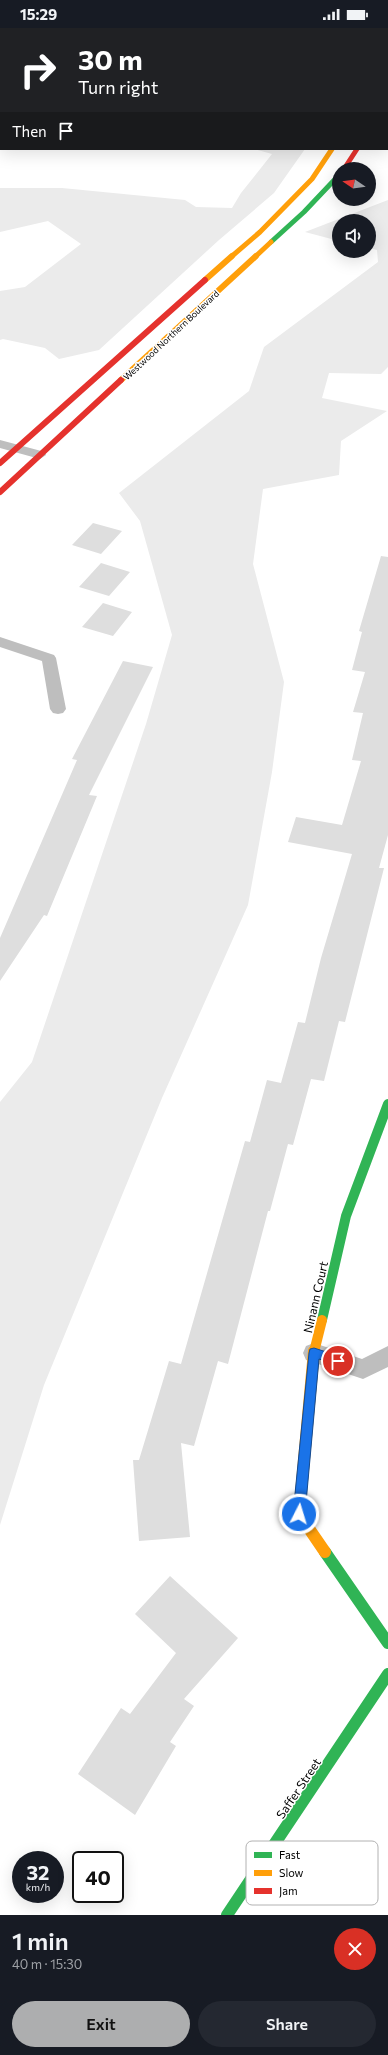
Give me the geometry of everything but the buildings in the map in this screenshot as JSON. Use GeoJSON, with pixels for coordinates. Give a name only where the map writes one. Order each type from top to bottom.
{"type":"FeatureCollection","features":[{"type":"Feature","properties":{"kind":"main road","name":"Westwood Northern Boulevard"},"geometry":{"type":"LineString","coordinates":[[0,463],[260,232],[312,179],[331,150]]}},
{"type":"Feature","properties":{"kind":"main road"},"geometry":{"type":"LineString","coordinates":[[349,162],[356,150]]}},
{"type":"Feature","properties":{"kind":"main road","name":"Westwood Northern Boulevard"},"geometry":{"type":"LineString","coordinates":[[0,492],[304,212],[332,182]]}},
{"type":"Feature","properties":{"kind":"main road","name":"Ninann Court"},"geometry":{"type":"LineString","coordinates":[[388,1104],[346,1216],[314,1353],[299,1514],[388,1643]]}},
{"type":"Feature","properties":{"kind":"main road","name":"Saffer Street"},"geometry":{"type":"LineString","coordinates":[[276,1841],[388,1674]]}},
{"type":"Feature","properties":{"kind":"main road","name":"Saffer Street"},"geometry":{"type":"LineString","coordinates":[[227,1915],[246,1887]]}},
{"type":"Feature","properties":{"kind":"lane"},"geometry":{"type":"LineString","coordinates":[[0,444],[40,455]]}},
{"type":"Feature","properties":{"kind":"lane"},"geometry":{"type":"LineString","coordinates":[[0,642],[49,658],[58,709]]}},
{"type":"Feature","properties":{"kind":"lane"},"geometry":{"type":"LineString","coordinates":[[314,1353],[363,1369],[388,1356]]}},
{"type":"Feature","properties":{"kind":"shaded area"},"geometry":{"type":"Polygon","coordinates":[[[258,150],[304,150],[274,193],[219,240],[99,350],[59,359],[45,348],[3,339],[0,340],[0,291],[25,287],[81,244],[48,221],[0,232],[0,188],[62,188],[185,200],[196,207],[232,208],[241,193],[272,154],[258,150]]]}},
{"type":"Feature","properties":{"kind":"shaded area"},"geometry":{"type":"Polygon","coordinates":[[[388,200],[388,367],[381,374],[329,373],[322,398],[387,411],[341,441],[339,475],[263,489],[253,564],[284,682],[272,772],[248,905],[162,1098],[44,1385],[0,1525],[0,1102],[32,1062],[146,724],[172,635],[140,521],[119,493],[249,391],[264,347],[378,262],[376,250],[376,214],[352,214],[376,206],[376,205],[388,200]]]}},
{"type":"Feature","properties":{"kind":"shaded area"},"geometry":{"type":"Polygon","coordinates":[[[332,222],[332,239],[305,232],[332,222]]]}},
{"type":"Feature","properties":{"kind":"traffic: fast"},"geometry":{"type":"LineString","coordinates":[[271,242],[304,212],[332,182]]}},
{"type":"Feature","properties":{"kind":"traffic: fast"},"geometry":{"type":"LineString","coordinates":[[322,1320],[346,1216],[388,1104]]}},
{"type":"Feature","properties":{"kind":"traffic: fast"},"geometry":{"type":"LineString","coordinates":[[325,1552],[388,1643]]}},
{"type":"Feature","properties":{"kind":"traffic: fast"},"geometry":{"type":"LineString","coordinates":[[276,1841],[388,1674]]}},
{"type":"Feature","properties":{"kind":"traffic: fast"},"geometry":{"type":"LineString","coordinates":[[227,1915],[246,1887]]}},
{"type":"Feature","properties":{"kind":"traffic: slow"},"geometry":{"type":"LineString","coordinates":[[205,280],[260,232],[312,179],[331,150]]}},
{"type":"Feature","properties":{"kind":"traffic: slow"},"geometry":{"type":"LineString","coordinates":[[121,380],[271,242]]}},
{"type":"Feature","properties":{"kind":"traffic: slow"},"geometry":{"type":"LineString","coordinates":[[322,1320],[314,1353],[299,1514],[325,1552]]}},
{"type":"Feature","properties":{"kind":"traffic: jam"},"geometry":{"type":"LineString","coordinates":[[349,162],[356,150]]}},
{"type":"Feature","properties":{"kind":"traffic: jam"},"geometry":{"type":"LineString","coordinates":[[0,463],[205,280]]}},
{"type":"Feature","properties":{"kind":"traffic: jam"},"geometry":{"type":"LineString","coordinates":[[0,492],[121,380]]}},
{"type":"Feature","properties":{"kind":"route"},"geometry":{"type":"LineString","coordinates":[[299,1514],[314,1353],[338,1361]]}}]}
